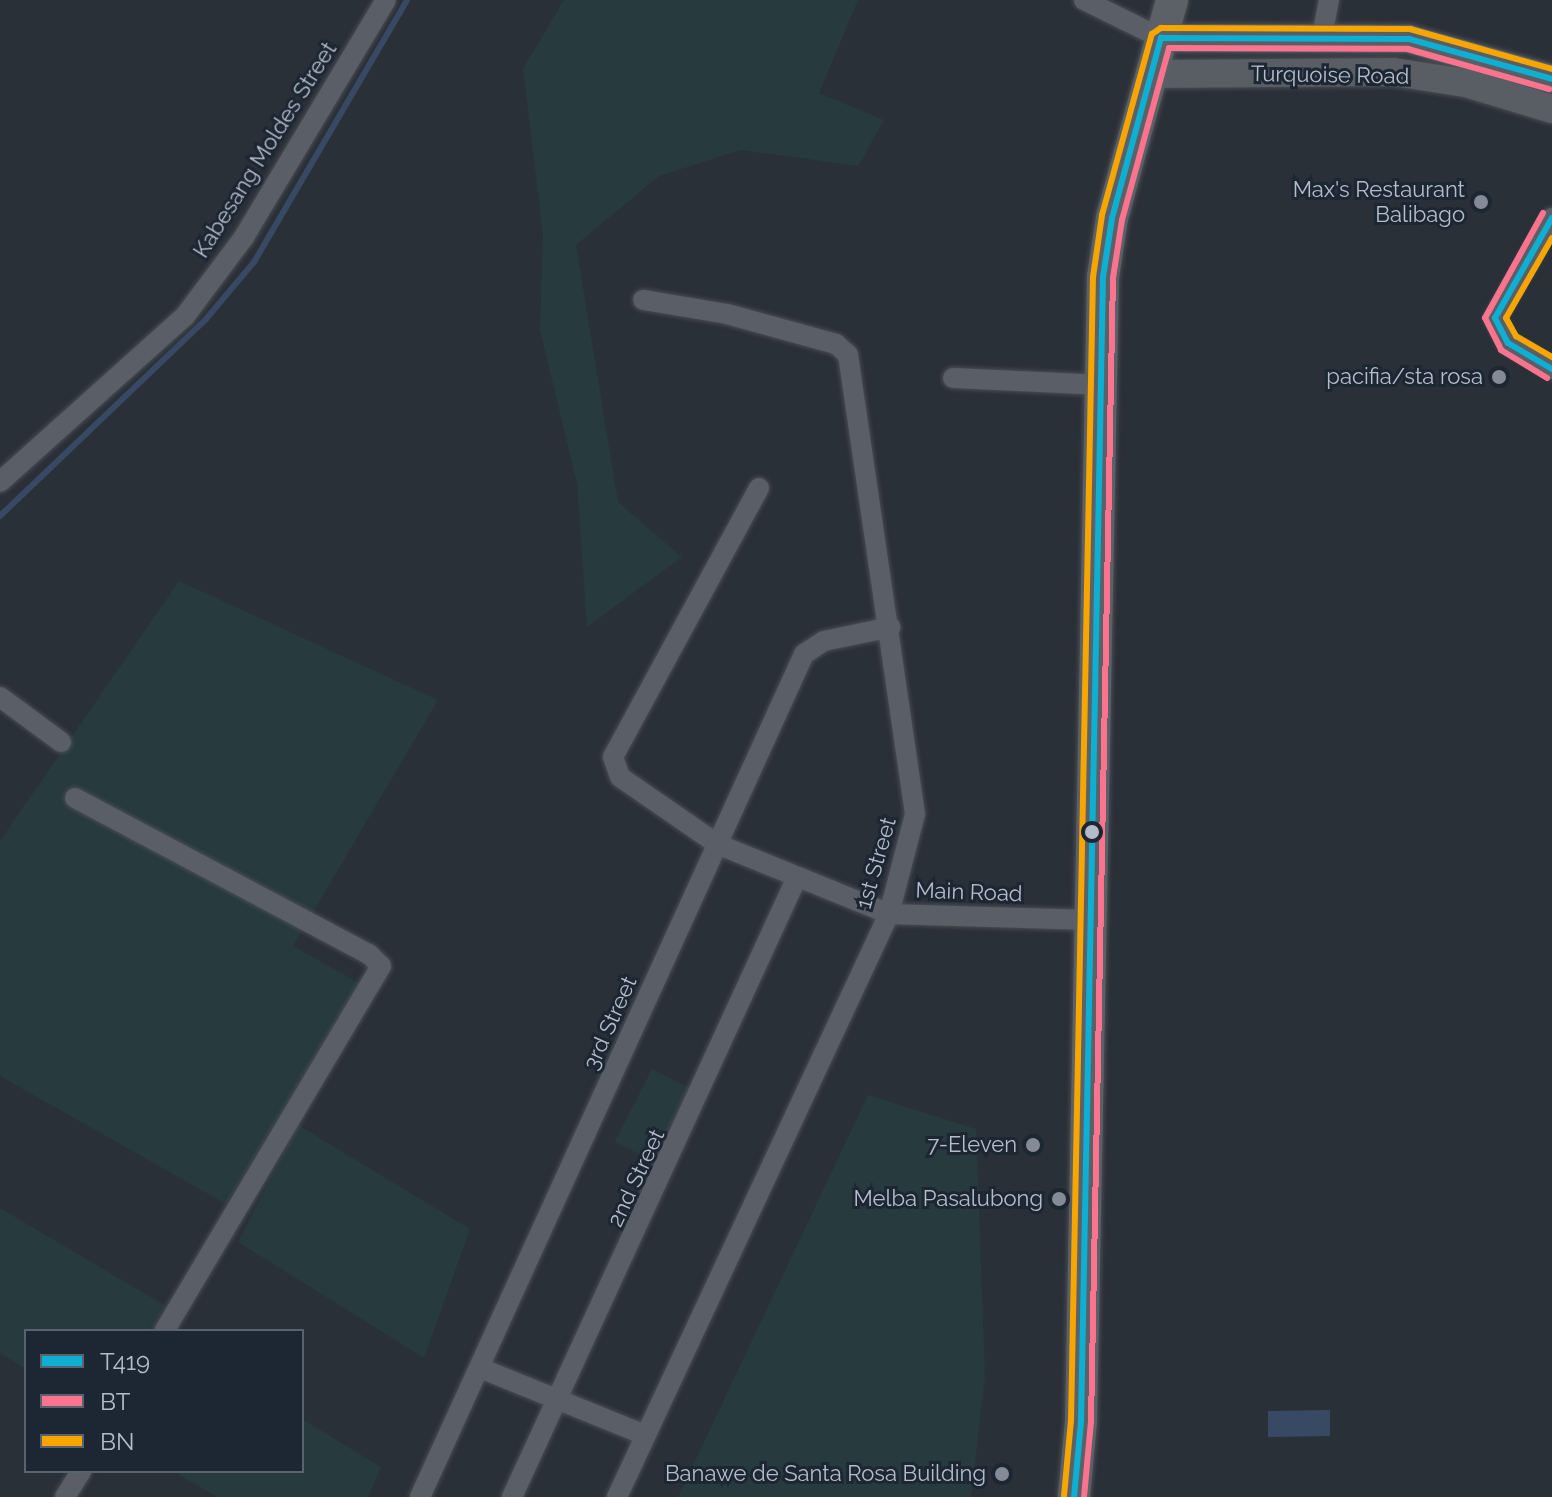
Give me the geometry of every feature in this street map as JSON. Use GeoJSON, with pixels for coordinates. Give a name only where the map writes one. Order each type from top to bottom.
{"type":"FeatureCollection","features":[{"type":"Feature","properties":{"kind":"main road"},"geometry":{"type":"LineString","coordinates":[[1074,1497],[1081,1422],[1103,277],[1112,218],[1172,0]]}},
{"type":"Feature","properties":{"kind":"street","name":"Kabesang Moldes Street"},"geometry":{"type":"LineString","coordinates":[[0,482],[185,316],[244,237],[386,0]]}},
{"type":"Feature","properties":{"kind":"street"},"geometry":{"type":"LineString","coordinates":[[1084,0],[1161,38]]}},
{"type":"Feature","properties":{"kind":"street","name":"Turquoise Road"},"geometry":{"type":"LineString","coordinates":[[1161,38],[1326,17],[1552,79]]}},
{"type":"Feature","properties":{"kind":"street","name":"Turquoise Road"},"geometry":{"type":"LineString","coordinates":[[1152,74],[1394,72],[1466,83],[1552,109]]}},
{"type":"Feature","properties":{"kind":"street"},"geometry":{"type":"LineString","coordinates":[[1552,218],[1495,318],[1508,343],[1552,369]]}},
{"type":"Feature","properties":{"kind":"street","name":"1st Street"},"geometry":{"type":"LineString","coordinates":[[617,1497],[889,914],[915,805],[891,627],[843,348],[727,314],[643,300]]}},
{"type":"Feature","properties":{"kind":"street"},"geometry":{"type":"LineString","coordinates":[[953,378],[1099,385]]}},
{"type":"Feature","properties":{"kind":"street","name":"Main Road"},"geometry":{"type":"LineString","coordinates":[[759,488],[613,757],[620,777],[717,844],[889,914],[1090,920]]}},
{"type":"Feature","properties":{"kind":"street","name":"3rd Street"},"geometry":{"type":"LineString","coordinates":[[420,1497],[804,654],[824,641],[891,627]]}},
{"type":"Feature","properties":{"kind":"street"},"geometry":{"type":"LineString","coordinates":[[0,697],[61,742]]}},
{"type":"Feature","properties":{"kind":"street"},"geometry":{"type":"LineString","coordinates":[[75,798],[369,954],[381,966],[165,1329]]}},
{"type":"Feature","properties":{"kind":"street","name":"2nd Street"},"geometry":{"type":"LineString","coordinates":[[512,1497],[797,877]]}},
{"type":"Feature","properties":{"kind":"street"},"geometry":{"type":"LineString","coordinates":[[480,1368],[557,1403],[645,1435]]}},
{"type":"Feature","properties":{"kind":"street"},"geometry":{"type":"LineString","coordinates":[[65,1497],[80,1473]]}},
{"type":"Feature","properties":{"kind":"green space"},"geometry":{"type":"Polygon","coordinates":[[[564,0],[858,0],[819,93],[884,120],[858,166],[741,150],[659,176],[576,245],[618,502],[682,557],[587,627],[577,484],[540,330],[543,235],[523,69],[564,0]]]}},
{"type":"Feature","properties":{"kind":"green space"},"geometry":{"type":"Polygon","coordinates":[[[179,581],[438,700],[293,946],[359,983],[226,1204],[0,1076],[0,841],[179,581]]]}},
{"type":"Feature","properties":{"kind":"green space"},"geometry":{"type":"Polygon","coordinates":[[[652,1069],[689,1088],[653,1161],[615,1142],[652,1069]]]}},
{"type":"Feature","properties":{"kind":"green space"},"geometry":{"type":"Polygon","coordinates":[[[868,1095],[976,1129],[985,1375],[971,1497],[678,1497],[868,1095]]]}},
{"type":"Feature","properties":{"kind":"green space"},"geometry":{"type":"Polygon","coordinates":[[[298,1125],[470,1229],[424,1358],[238,1242],[298,1125]]]}},
{"type":"Feature","properties":{"kind":"green space"},"geometry":{"type":"Polygon","coordinates":[[[0,1208],[164,1305],[152,1329],[24,1329],[24,1368],[0,1353],[0,1208]]]}},
{"type":"Feature","properties":{"kind":"green space"},"geometry":{"type":"Polygon","coordinates":[[[304,1420],[381,1467],[368,1497],[217,1497],[176,1473],[304,1473],[304,1420]]]}},
{"type":"Feature","properties":{"kind":"water"},"geometry":{"type":"Polygon","coordinates":[[[1330,1410],[1330,1436],[1268,1437],[1268,1411],[1330,1410]]]}},
{"type":"Feature","properties":{"kind":"waterway"},"geometry":{"type":"LineString","coordinates":[[0,516],[206,319],[254,262],[407,0]]}},
{"type":"Feature","properties":{"kind":"transit line","name":"BN"},"geometry":{"type":"LineString","coordinates":[[1064,1496],[1071,1421],[1093,277],[1102,215],[1152,34],[1161,28],[1410,29],[1552,69]]}},
{"type":"Feature","properties":{"kind":"transit line","name":"T419"},"geometry":{"type":"LineString","coordinates":[[1074,1497],[1081,1422],[1103,277],[1112,218],[1161,38],[1409,39],[1552,79]]}},
{"type":"Feature","properties":{"kind":"transit line","name":"BT"},"geometry":{"type":"LineString","coordinates":[[1084,1497],[1091,1422],[1113,278],[1122,220],[1169,48],[1408,49],[1549,89]]}},
{"type":"Feature","properties":{"kind":"transit line","name":"BT"},"geometry":{"type":"LineString","coordinates":[[1543,213],[1485,318],[1501,350],[1547,378]]}},
{"type":"Feature","properties":{"kind":"transit line","name":"T419"},"geometry":{"type":"LineString","coordinates":[[1552,218],[1495,318],[1508,343],[1552,369]]}},
{"type":"Feature","properties":{"kind":"transit line","name":"BN"},"geometry":{"type":"LineString","coordinates":[[1552,238],[1506,318],[1516,336],[1552,357]]}},
{"type":"Feature","properties":{"kind":"place","name":"Max's Restaurant Balibago"},"geometry":{"type":"Point","coordinates":[1481,202]}},
{"type":"Feature","properties":{"kind":"place","name":"pacifia/sta rosa"},"geometry":{"type":"Point","coordinates":[1499,377]}},
{"type":"Feature","properties":{"kind":"place","name":"7-Eleven"},"geometry":{"type":"Point","coordinates":[1033,1145]}},
{"type":"Feature","properties":{"kind":"place","name":"Melba Pasalubong"},"geometry":{"type":"Point","coordinates":[1059,1199]}},
{"type":"Feature","properties":{"kind":"place","name":"Banawe de Santa Rosa Building"},"geometry":{"type":"Point","coordinates":[1002,1474]}}]}
